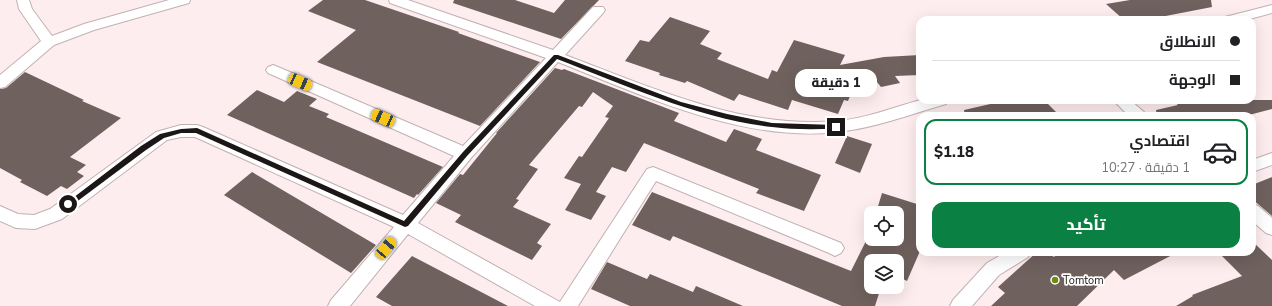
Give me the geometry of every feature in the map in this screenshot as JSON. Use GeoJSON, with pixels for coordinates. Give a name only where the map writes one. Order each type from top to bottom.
{"type":"FeatureCollection","features":[{"type":"Feature","properties":{"kind":"street"},"geometry":{"type":"LineString","coordinates":[[23,0],[26,9],[49,42]]}},
{"type":"Feature","properties":{"kind":"street"},"geometry":{"type":"LineString","coordinates":[[0,83],[49,42],[96,25],[184,0]]}},
{"type":"Feature","properties":{"kind":"street"},"geometry":{"type":"LineString","coordinates":[[395,0],[556,57],[679,103],[727,116],[772,125],[836,127],[861,122],[926,104]]}},
{"type":"Feature","properties":{"kind":"street"},"geometry":{"type":"LineString","coordinates":[[1244,16],[1272,8]]}},
{"type":"Feature","properties":{"kind":"street"},"geometry":{"type":"LineString","coordinates":[[338,306],[465,154],[598,10]]}},
{"type":"Feature","properties":{"kind":"street"},"geometry":{"type":"LineString","coordinates":[[273,70],[465,154]]}},
{"type":"Feature","properties":{"kind":"street"},"geometry":{"type":"LineString","coordinates":[[1125,104],[1134,112]]}},
{"type":"Feature","properties":{"kind":"street"},"geometry":{"type":"LineString","coordinates":[[0,213],[16,221],[35,222],[56,214],[162,136],[181,131],[197,131],[405,224],[552,306]]}},
{"type":"Feature","properties":{"kind":"street"},"geometry":{"type":"LineString","coordinates":[[1256,165],[1272,159]]}},
{"type":"Feature","properties":{"kind":"street"},"geometry":{"type":"LineString","coordinates":[[567,306],[654,173],[835,248]]}},
{"type":"Feature","properties":{"kind":"street"},"geometry":{"type":"LineString","coordinates":[[1256,215],[1272,228]]}},
{"type":"Feature","properties":{"kind":"street"},"geometry":{"type":"LineString","coordinates":[[960,306],[994,269],[1015,256]]}},
{"type":"Feature","properties":{"kind":"building"},"geometry":{"type":"Polygon","coordinates":[[[323,0],[365,0],[459,32],[458,33],[540,62],[480,126],[317,62],[356,30],[308,11],[323,0]]]}},
{"type":"Feature","properties":{"kind":"building"},"geometry":{"type":"Polygon","coordinates":[[[454,0],[515,0],[554,13],[565,0],[599,0],[561,39],[453,3],[454,0]]]}},
{"type":"Feature","properties":{"kind":"building"},"geometry":{"type":"Polygon","coordinates":[[[1130,0],[1211,0],[1212,7],[1166,16],[1120,16],[1106,4],[1130,0]]]}},
{"type":"Feature","properties":{"kind":"building"},"geometry":{"type":"Polygon","coordinates":[[[670,17],[710,31],[700,44],[722,53],[717,59],[768,79],[772,70],[777,72],[794,40],[845,55],[840,65],[884,57],[916,55],[916,75],[895,76],[900,83],[881,87],[877,82],[854,86],[848,101],[844,100],[838,114],[792,100],[788,110],[739,94],[734,101],[687,81],[685,83],[659,75],[660,73],[625,61],[640,40],[649,42],[670,17]]]}},
{"type":"Feature","properties":{"kind":"building"},"geometry":{"type":"Polygon","coordinates":[[[555,68],[562,70],[564,69],[679,113],[674,121],[726,142],[734,129],[762,139],[756,150],[821,175],[804,211],[756,193],[759,189],[644,143],[626,172],[612,167],[596,192],[606,196],[591,220],[565,210],[581,184],[564,178],[579,156],[582,157],[609,118],[605,117],[613,106],[593,92],[582,107],[579,106],[529,165],[538,169],[516,199],[519,200],[513,207],[551,224],[537,243],[542,246],[532,260],[455,222],[461,215],[436,203],[460,174],[463,175],[496,133],[555,68]]]}},
{"type":"Feature","properties":{"kind":"building"},"geometry":{"type":"Polygon","coordinates":[[[25,72],[84,100],[82,101],[121,118],[70,157],[86,165],[77,172],[84,176],[67,189],[61,186],[47,196],[20,182],[22,180],[0,168],[0,89],[6,88],[25,72]]]}},
{"type":"Feature","properties":{"kind":"building"},"geometry":{"type":"Polygon","coordinates":[[[257,90],[284,102],[297,91],[317,99],[309,106],[329,114],[326,117],[443,167],[414,198],[227,115],[257,90]]]}},
{"type":"Feature","properties":{"kind":"building"},"geometry":{"type":"Polygon","coordinates":[[[1256,100],[1272,100],[1272,109],[1256,113],[1156,112],[1156,110],[1178,105],[1177,104],[1256,104],[1256,100]]]}},
{"type":"Feature","properties":{"kind":"building"},"geometry":{"type":"Polygon","coordinates":[[[990,104],[1048,104],[1056,112],[964,112],[964,110],[990,104]]]}},
{"type":"Feature","properties":{"kind":"building"},"geometry":{"type":"Polygon","coordinates":[[[847,136],[872,144],[860,173],[835,163],[847,136]]]}},
{"type":"Feature","properties":{"kind":"building"},"geometry":{"type":"Polygon","coordinates":[[[252,172],[376,245],[351,273],[224,195],[252,172]]]}},
{"type":"Feature","properties":{"kind":"building"},"geometry":{"type":"Polygon","coordinates":[[[1272,177],[1272,216],[1256,202],[1256,183],[1272,177]]]}},
{"type":"Feature","properties":{"kind":"building"},"geometry":{"type":"Polygon","coordinates":[[[652,192],[851,271],[864,245],[904,246],[904,206],[878,206],[882,193],[916,204],[916,256],[918,256],[907,281],[904,280],[904,254],[864,254],[864,294],[879,294],[875,306],[842,306],[673,236],[670,241],[632,225],[652,192]]]}},
{"type":"Feature","properties":{"kind":"building"},"geometry":{"type":"Polygon","coordinates":[[[1256,245],[1272,260],[1272,306],[1176,306],[1193,296],[1192,295],[1242,276],[1222,256],[1256,256],[1256,245]]]}},
{"type":"Feature","properties":{"kind":"building"},"geometry":{"type":"Polygon","coordinates":[[[412,256],[508,306],[392,306],[376,297],[412,256]]]}},
{"type":"Feature","properties":{"kind":"building","name":"Tomtom"},"geometry":{"type":"Polygon","coordinates":[[[1033,256],[1170,256],[1124,280],[1114,270],[1077,306],[991,306],[1005,293],[998,287],[1033,256]]]}},
{"type":"Feature","properties":{"kind":"building"},"geometry":{"type":"Polygon","coordinates":[[[607,262],[647,279],[650,274],[693,292],[696,286],[743,306],[630,306],[591,289],[607,262]]]}},
{"type":"Feature","properties":{"kind":"place","name":"Tomtom"},"geometry":{"type":"Point","coordinates":[1055,280]}},
{"type":"Feature","properties":{"kind":"route"},"geometry":{"type":"LineString","coordinates":[[68,204],[162,136],[181,131],[197,131],[405,224],[465,154],[556,57],[679,103],[727,116],[772,125],[836,127]]}}]}
